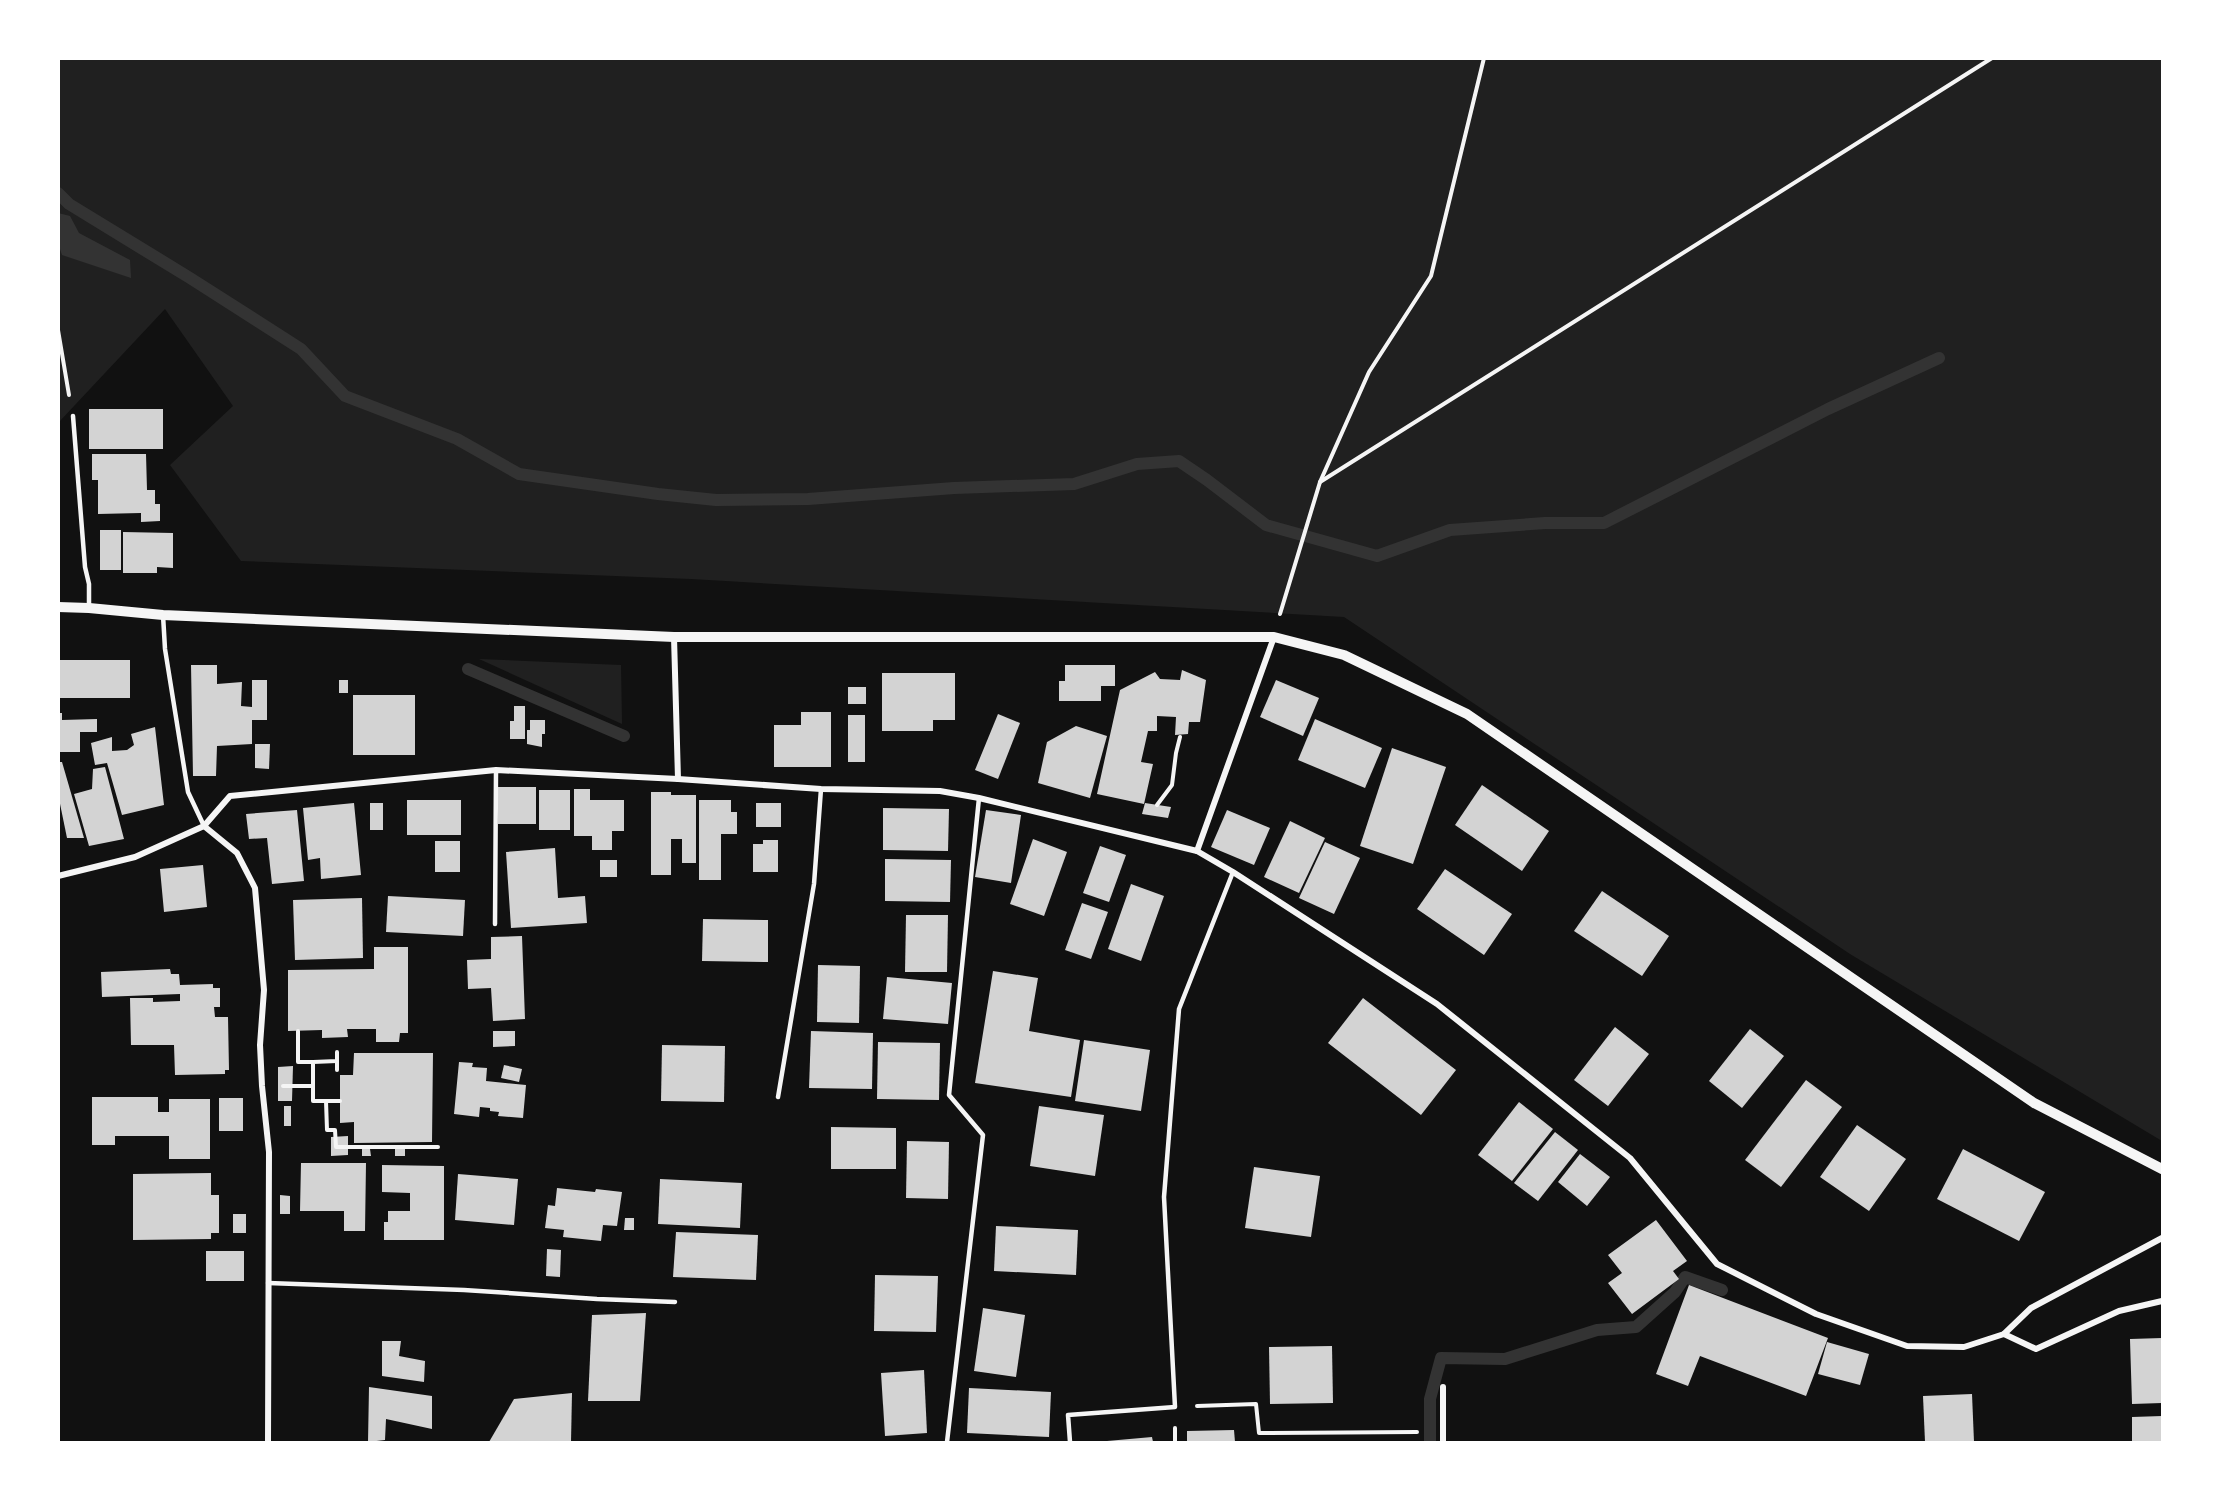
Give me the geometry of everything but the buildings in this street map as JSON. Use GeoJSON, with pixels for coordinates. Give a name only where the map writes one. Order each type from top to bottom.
{"type":"FeatureCollection","features":[{"type":"Feature","properties":{"kind":"street"},"geometry":{"type":"LineString","coordinates":[[58,607],[163,615],[674,637],[1274,637],[1344,654],[1467,714],[2034,1103],[2163,1169]]}},
{"type":"Feature","properties":{"kind":"street"},"geometry":{"type":"LineString","coordinates":[[674,637],[678,779]]}},
{"type":"Feature","properties":{"kind":"street"},"geometry":{"type":"LineString","coordinates":[[1197,851],[1274,637]]}},
{"type":"Feature","properties":{"kind":"street"},"geometry":{"type":"LineString","coordinates":[[58,876],[135,856],[204,826],[230,796],[496,770],[821,789],[940,791],[979,798],[1197,851],[1233,872],[1437,1004],[1630,1158],[1717,1264],[1816,1314],[1907,1346],[1964,1347],[2004,1334],[2031,1308],[2163,1238]]}},
{"type":"Feature","properties":{"kind":"street"},"geometry":{"type":"LineString","coordinates":[[204,826],[237,853],[255,888],[264,990],[260,1045],[269,1152],[268,1443]]}},
{"type":"Feature","properties":{"kind":"street"},"geometry":{"type":"LineString","coordinates":[[2004,1334],[2036,1349],[2119,1311],[2163,1301]]}},
{"type":"Feature","properties":{"kind":"street"},"geometry":{"type":"LineString","coordinates":[[1443,1387],[1443,1443]]}},
{"type":"Feature","properties":{"kind":"lane"},"geometry":{"type":"LineString","coordinates":[[73,416],[85,567],[89,584],[89,608]]}},
{"type":"Feature","properties":{"kind":"lane"},"geometry":{"type":"LineString","coordinates":[[163,615],[165,650],[188,792],[204,826]]}},
{"type":"Feature","properties":{"kind":"lane"},"geometry":{"type":"LineString","coordinates":[[495,924],[496,770]]}},
{"type":"Feature","properties":{"kind":"lane"},"geometry":{"type":"LineString","coordinates":[[778,1097],[814,884],[821,789]]}},
{"type":"Feature","properties":{"kind":"lane"},"geometry":{"type":"LineString","coordinates":[[947,1443],[983,1135],[949,1095],[979,798]]}},
{"type":"Feature","properties":{"kind":"lane"},"geometry":{"type":"LineString","coordinates":[[1070,1443],[1068,1415],[1175,1407],[1164,1197],[1179,1009],[1233,872]]}},
{"type":"Feature","properties":{"kind":"lane"},"geometry":{"type":"LineString","coordinates":[[268,1283],[675,1302]]}},
{"type":"Feature","properties":{"kind":"path"},"geometry":{"type":"LineString","coordinates":[[1274,637],[1320,482],[1369,372],[1431,276],[1484,58]]}},
{"type":"Feature","properties":{"kind":"path"},"geometry":{"type":"LineString","coordinates":[[1320,482],[1992,58]]}},
{"type":"Feature","properties":{"kind":"path"},"geometry":{"type":"LineString","coordinates":[[58,330],[73,416]]}},
{"type":"Feature","properties":{"kind":"path"},"geometry":{"type":"LineString","coordinates":[[1157,805],[1172,785],[1180,738]]}},
{"type":"Feature","properties":{"kind":"path"},"geometry":{"type":"LineString","coordinates":[[298,1031],[298,1062],[338,1061]]}},
{"type":"Feature","properties":{"kind":"path"},"geometry":{"type":"LineString","coordinates":[[338,1052],[338,1070]]}},
{"type":"Feature","properties":{"kind":"path"},"geometry":{"type":"LineString","coordinates":[[313,1062],[313,1101],[340,1101]]}},
{"type":"Feature","properties":{"kind":"path"},"geometry":{"type":"LineString","coordinates":[[278,1086],[313,1086]]}},
{"type":"Feature","properties":{"kind":"path"},"geometry":{"type":"LineString","coordinates":[[326,1101],[327,1130],[335,1130],[336,1147],[438,1147]]}},
{"type":"Feature","properties":{"kind":"path"},"geometry":{"type":"LineString","coordinates":[[1175,1407],[1256,1404],[1259,1433],[1417,1432]]}},
{"type":"Feature","properties":{"kind":"shaded area"},"geometry":{"type":"Polygon","coordinates":[[[59,59],[2162,59],[2162,1141],[1850,954],[1344,617],[691,579],[241,561],[170,465],[233,406],[165,309],[59,422],[59,59]]]}},
{"type":"Feature","properties":{"kind":"shaded area"},"geometry":{"type":"Polygon","coordinates":[[[58,213],[70,216],[79,233],[130,260],[131,278],[62,255],[59,246],[58,213]]]}},
{"type":"Feature","properties":{"kind":"shaded area"},"geometry":{"type":"Polygon","coordinates":[[[479,659],[621,665],[622,724],[479,659]]]}},
{"type":"Feature","properties":{"kind":"waterway"},"geometry":{"type":"LineString","coordinates":[[58,193],[69,204],[301,349],[345,396],[457,439],[519,474],[716,500],[808,499],[954,488],[1074,484],[1137,464],[1179,461],[1266,525],[1377,556],[1450,530],[1545,523],[1604,523],[1828,409],[1939,358]]}},
{"type":"Feature","properties":{"kind":"waterway"},"geometry":{"type":"LineString","coordinates":[[468,669],[624,736]]}},
{"type":"Feature","properties":{"kind":"waterway"},"geometry":{"type":"LineString","coordinates":[[1430,1442],[1430,1399],[1441,1358],[1505,1359],[1597,1330],[1636,1327],[1675,1292],[1685,1277],[1722,1290]]}}]}
